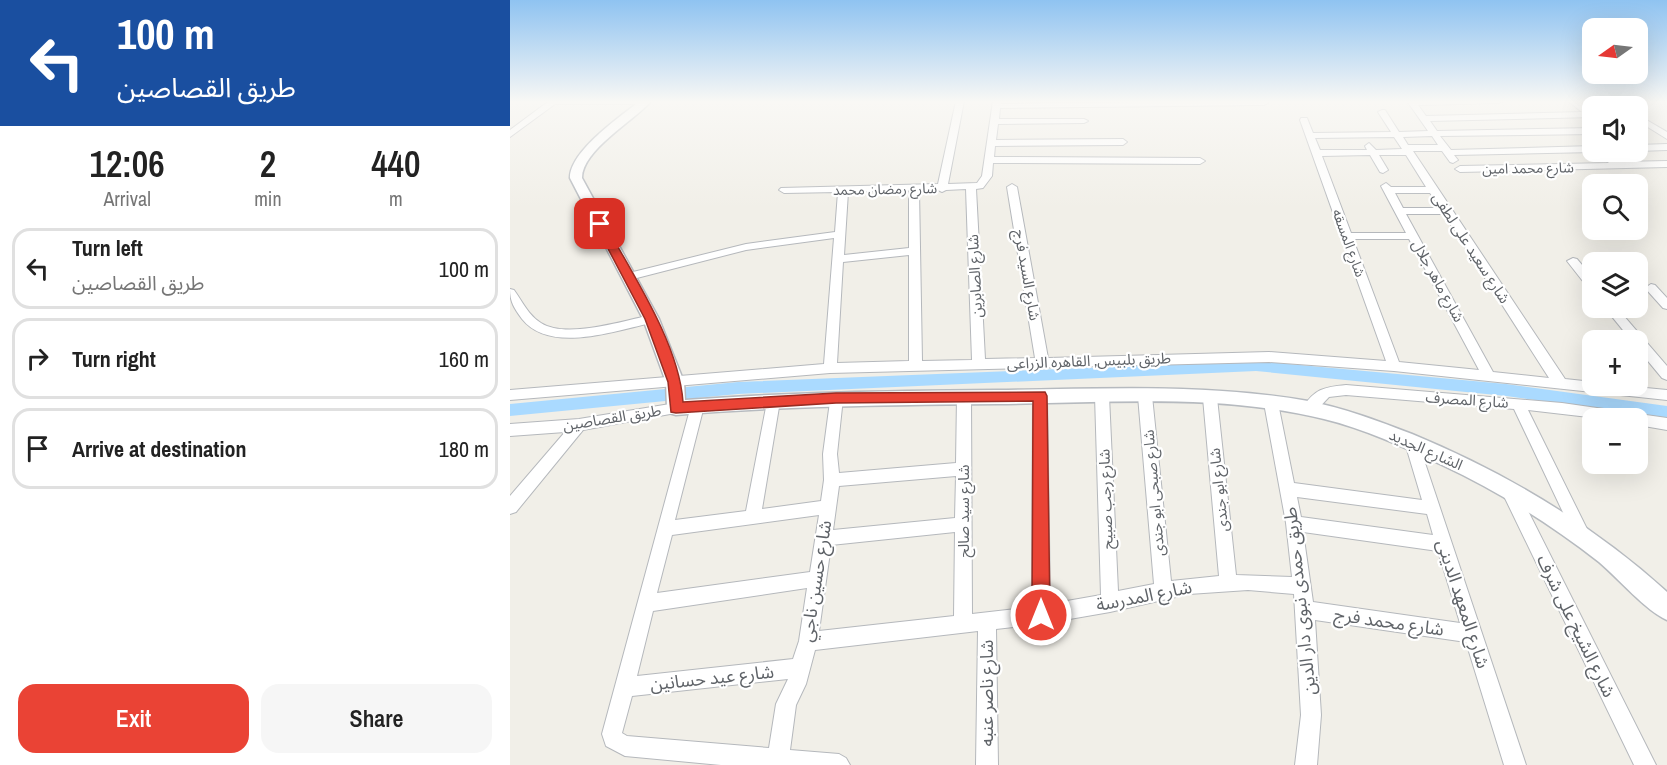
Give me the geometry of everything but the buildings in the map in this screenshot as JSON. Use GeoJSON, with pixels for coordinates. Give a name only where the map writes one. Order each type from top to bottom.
{"type":"FeatureCollection","features":[{"type":"Feature","properties":{"kind":"street"},"geometry":{"type":"LineString","coordinates":[[606,137],[588,153],[577,169],[577,183],[651,319],[675,395]]}},
{"type":"Feature","properties":{"kind":"street"},"geometry":{"type":"LineString","coordinates":[[942,189],[953,137]]}},
{"type":"Feature","properties":{"kind":"street"},"geometry":{"type":"LineString","coordinates":[[992,137],[989,160],[1200,161]]}},
{"type":"Feature","properties":{"kind":"street","name":"شارع المسقه"},"geometry":{"type":"LineString","coordinates":[[1310,137],[1394,366]]}},
{"type":"Feature","properties":{"kind":"street"},"geometry":{"type":"LineString","coordinates":[[1363,137],[1383,170]]}},
{"type":"Feature","properties":{"kind":"street","name":"شارع سعيد على لطفى"},"geometry":{"type":"LineString","coordinates":[[1399,137],[1560,383]]}},
{"type":"Feature","properties":{"kind":"street"},"geometry":{"type":"LineString","coordinates":[[1436,137],[1446,150]]}},
{"type":"Feature","properties":{"kind":"street"},"geometry":{"type":"LineString","coordinates":[[1559,137],[1575,150]]}},
{"type":"Feature","properties":{"kind":"street"},"geometry":{"type":"LineString","coordinates":[[991,143],[1123,142]]}},
{"type":"Feature","properties":{"kind":"street"},"geometry":{"type":"LineString","coordinates":[[1648,148],[1667,147]]}},
{"type":"Feature","properties":{"kind":"street"},"geometry":{"type":"LineString","coordinates":[[1316,153],[1407,150],[1582,150]]}},
{"type":"Feature","properties":{"kind":"street","name":"شارع محمد امين"},"geometry":{"type":"LineString","coordinates":[[1446,150],[1462,171],[1667,164]]}},
{"type":"Feature","properties":{"kind":"street","name":"شارع رمضان محمد"},"geometry":{"type":"LineString","coordinates":[[784,190],[971,188],[984,184],[989,160]]}},
{"type":"Feature","properties":{"kind":"street"},"geometry":{"type":"LineString","coordinates":[[1614,162],[1619,166]]}},
{"type":"Feature","properties":{"kind":"street","name":"شارع السيد فرج"},"geometry":{"type":"LineString","coordinates":[[1012,187],[1042,362]]}},
{"type":"Feature","properties":{"kind":"street","name":"شارع الصابرين"},"geometry":{"type":"LineString","coordinates":[[971,188],[979,364]]}},
{"type":"Feature","properties":{"kind":"street","name":"شارع ماهر جلال"},"geometry":{"type":"LineString","coordinates":[[1433,190],[1387,188],[1489,376]]}},
{"type":"Feature","properties":{"kind":"street"},"geometry":{"type":"LineString","coordinates":[[914,189],[916,365]]}},
{"type":"Feature","properties":{"kind":"street"},"geometry":{"type":"LineString","coordinates":[[830,368],[843,190]]}},
{"type":"Feature","properties":{"kind":"street"},"geometry":{"type":"LineString","coordinates":[[1399,211],[1447,211]]}},
{"type":"Feature","properties":{"kind":"street"},"geometry":{"type":"LineString","coordinates":[[629,276],[746,247],[840,234]]}},
{"type":"Feature","properties":{"kind":"street"},"geometry":{"type":"LineString","coordinates":[[1346,236],[1413,236]]}},
{"type":"Feature","properties":{"kind":"street"},"geometry":{"type":"LineString","coordinates":[[838,259],[915,251]]}},
{"type":"Feature","properties":{"kind":"street"},"geometry":{"type":"LineString","coordinates":[[1573,261],[1582,272]]}},
{"type":"Feature","properties":{"kind":"street"},"geometry":{"type":"LineString","coordinates":[[1651,288],[1667,305]]}},
{"type":"Feature","properties":{"kind":"street"},"geometry":{"type":"LineString","coordinates":[[510,293],[536,325],[553,332],[579,332],[651,319]]}},
{"type":"Feature","properties":{"kind":"street"},"geometry":{"type":"LineString","coordinates":[[1619,318],[1667,375]]}},
{"type":"Feature","properties":{"kind":"street","name":"طريق بلبيس, القاهره الزراعى"},"geometry":{"type":"LineString","coordinates":[[510,395],[675,395],[830,368],[1269,357],[1394,366],[1667,395]]}},
{"type":"Feature","properties":{"kind":"street","name":"شارع المصرف"},"geometry":{"type":"LineString","coordinates":[[1309,409],[1321,394],[1339,390],[1518,404],[1582,412]]}},
{"type":"Feature","properties":{"kind":"street","name":"طريق القصاصين"},"geometry":{"type":"LineString","coordinates":[[510,430],[579,425],[675,395],[697,406],[836,398],[1145,396]]}},
{"type":"Feature","properties":{"kind":"street"},"geometry":{"type":"LineString","coordinates":[[1040,396],[1041,615]]}},
{"type":"Feature","properties":{"kind":"street","name":"شارع رجب صبيح"},"geometry":{"type":"LineString","coordinates":[[1102,396],[1110,603]]}},
{"type":"Feature","properties":{"kind":"street","name":"الشارع الجديد"},"geometry":{"type":"LineString","coordinates":[[1145,396],[1210,398],[1309,409],[1345,417],[1412,443],[1507,487],[1658,588],[1667,608]]}},
{"type":"Feature","properties":{"kind":"street","name":"شارع صبحى ابو جندى"},"geometry":{"type":"LineString","coordinates":[[1145,396],[1163,591]]}},
{"type":"Feature","properties":{"kind":"street","name":"شارع سيد صالح"},"geometry":{"type":"LineString","coordinates":[[963,624],[964,397]]}},
{"type":"Feature","properties":{"kind":"street","name":"شارع حسين ناجي"},"geometry":{"type":"LineString","coordinates":[[778,759],[786,705],[796,684],[808,641],[832,480],[830,454],[836,398]]}},
{"type":"Feature","properties":{"kind":"street","name":"شارع ابو جندى"},"geometry":{"type":"LineString","coordinates":[[1210,398],[1228,583]]}},
{"type":"Feature","properties":{"kind":"street"},"geometry":{"type":"LineString","coordinates":[[753,516],[773,401]]}},
{"type":"Feature","properties":{"kind":"street","name":"طريق حمدى نبوى دار الدين"},"geometry":{"type":"LineString","coordinates":[[1271,403],[1294,524],[1305,610],[1311,715],[1306,765]]}},
{"type":"Feature","properties":{"kind":"street"},"geometry":{"type":"LineString","coordinates":[[1518,404],[1583,537]]}},
{"type":"Feature","properties":{"kind":"street"},"geometry":{"type":"LineString","coordinates":[[697,406],[612,734],[613,739],[620,744],[826,764]]}},
{"type":"Feature","properties":{"kind":"street"},"geometry":{"type":"LineString","coordinates":[[1648,421],[1667,424]]}},
{"type":"Feature","properties":{"kind":"street"},"geometry":{"type":"LineString","coordinates":[[510,507],[579,425]]}},
{"type":"Feature","properties":{"kind":"street","name":"شارع المعهد الدينى"},"geometry":{"type":"LineString","coordinates":[[1412,443],[1515,765]]}},
{"type":"Feature","properties":{"kind":"street"},"geometry":{"type":"LineString","coordinates":[[832,480],[963,469]]}},
{"type":"Feature","properties":{"kind":"street","name":"شارع الشيخ على شرف"},"geometry":{"type":"LineString","coordinates":[[1507,487],[1645,765]]}},
{"type":"Feature","properties":{"kind":"street"},"geometry":{"type":"LineString","coordinates":[[1287,489],[1431,508]]}},
{"type":"Feature","properties":{"kind":"street"},"geometry":{"type":"LineString","coordinates":[[665,529],[828,507]]}},
{"type":"Feature","properties":{"kind":"street"},"geometry":{"type":"LineString","coordinates":[[823,538],[964,524]]}},
{"type":"Feature","properties":{"kind":"street"},"geometry":{"type":"LineString","coordinates":[[1294,524],[1443,544]]}},
{"type":"Feature","properties":{"kind":"street"},"geometry":{"type":"LineString","coordinates":[[646,603],[816,579]]}},
{"type":"Feature","properties":{"kind":"street","name":"شارع المدرسة"},"geometry":{"type":"LineString","coordinates":[[808,641],[1041,615],[1163,591],[1228,583],[1302,586]]}},
{"type":"Feature","properties":{"kind":"street","name":"شارع محمد فرج"},"geometry":{"type":"LineString","coordinates":[[1305,610],[1473,634]]}},
{"type":"Feature","properties":{"kind":"street","name":"شارع ناصر عنبه"},"geometry":{"type":"LineString","coordinates":[[987,621],[987,765]]}},
{"type":"Feature","properties":{"kind":"street","name":"شارع عيد حسانين"},"geometry":{"type":"LineString","coordinates":[[624,687],[799,668]]}},
{"type":"Feature","properties":{"kind":"waterway"},"geometry":{"type":"LineString","coordinates":[[510,410],[738,388],[1256,366],[1506,390],[1667,412]]}},
{"type":"Feature","properties":{"kind":"route"},"geometry":{"type":"LineString","coordinates":[[600,224],[651,319],[675,382],[676,408],[836,398],[1040,396],[1041,615]]}}]}
